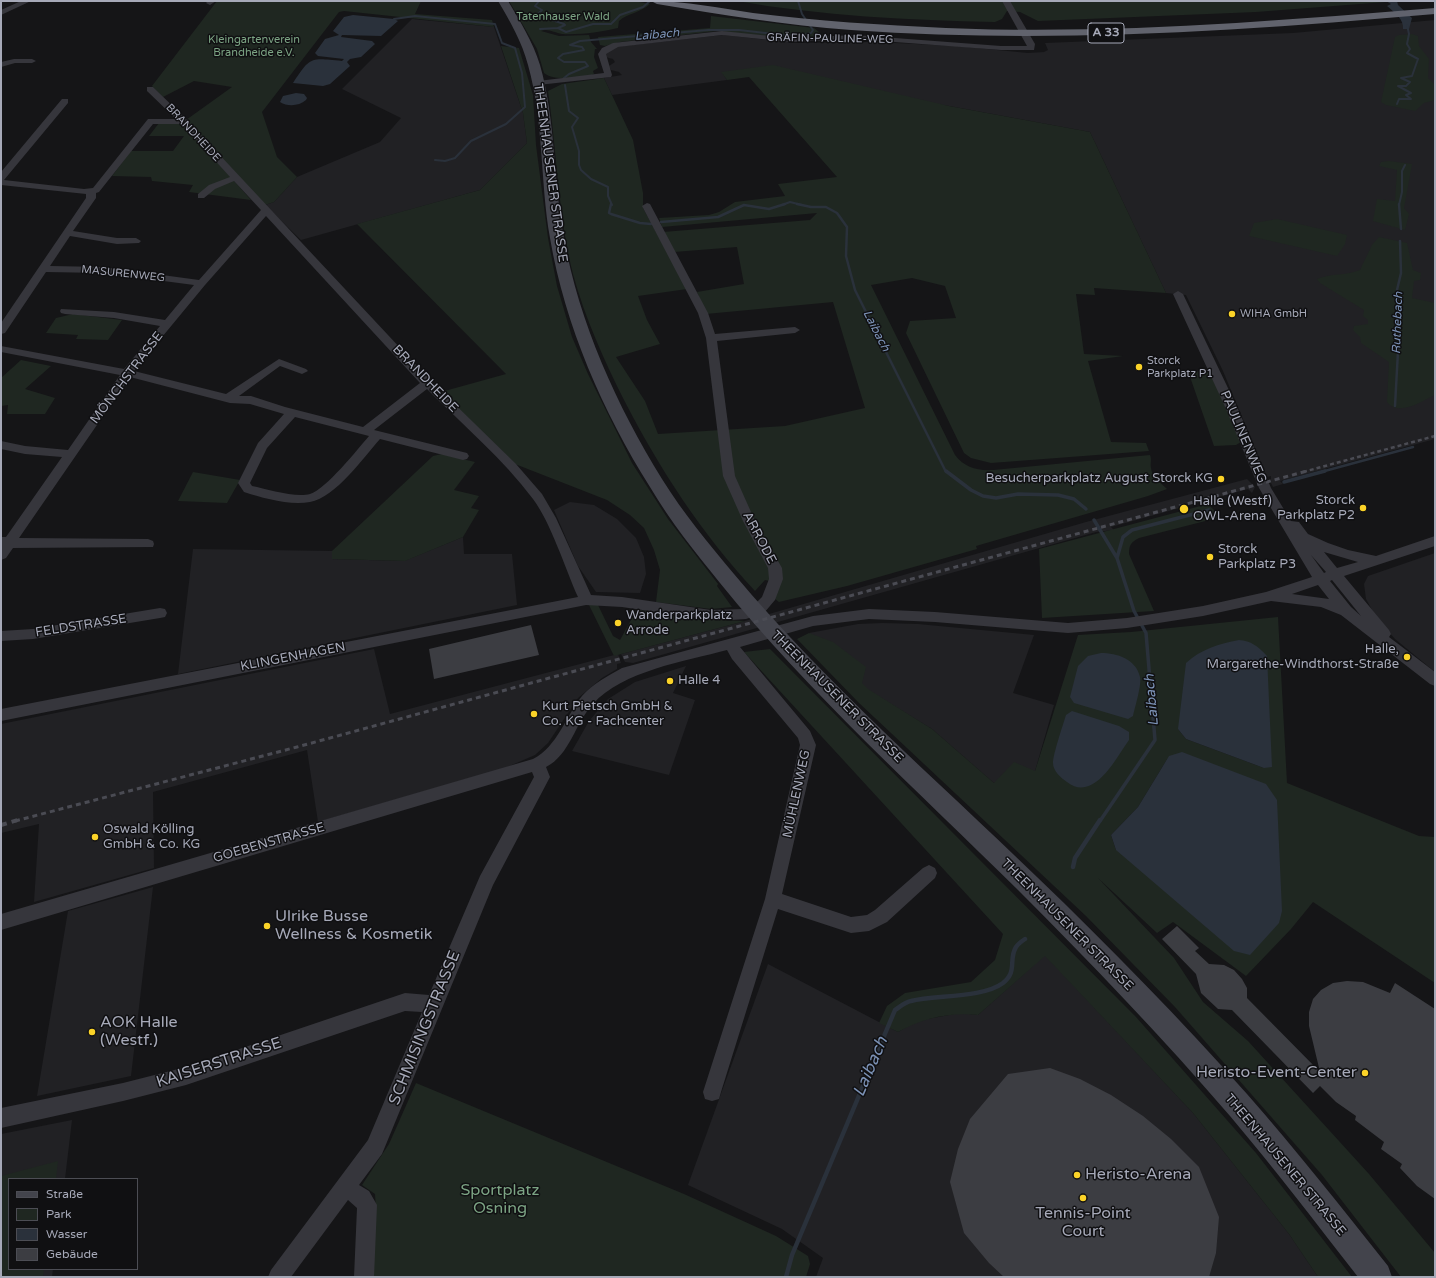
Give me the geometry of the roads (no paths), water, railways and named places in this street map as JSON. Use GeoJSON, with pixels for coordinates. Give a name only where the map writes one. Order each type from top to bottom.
{"type":"FeatureCollection","features":[{"type":"Feature","properties":{"kind":"highway","name":"A 33"},"geometry":{"type":"LineString","coordinates":[[658,1],[809,20],[950,33],[1064,34],[1175,30],[1400,12],[1435,11]]}},
{"type":"Feature","properties":{"kind":"highway","name":"A 33"},"geometry":{"type":"LineString","coordinates":[[682,1],[809,20]]}},
{"type":"Feature","properties":{"kind":"highway","name":"A 33"},"geometry":{"type":"LineString","coordinates":[[1400,12],[1435,6]]}},
{"type":"Feature","properties":{"kind":"main road","name":"THEENHAUSENER STRASSE"},"geometry":{"type":"LineString","coordinates":[[503,1],[526,44],[538,83],[556,237],[569,292],[583,334],[597,369],[652,476],[691,534],[730,582],[798,660],[930,791],[1028,884],[1164,1024],[1268,1140],[1377,1277]]}},
{"type":"Feature","properties":{"kind":"street"},"geometry":{"type":"LineString","coordinates":[[1,13],[27,1]]}},
{"type":"Feature","properties":{"kind":"street","name":"GRÄFIN-PAULINE-WEG"},"geometry":{"type":"LineString","coordinates":[[538,83],[608,75],[602,54],[605,50],[616,45],[706,34],[729,33],[801,40],[855,37],[1027,49],[1032,46],[1006,1]]}},
{"type":"Feature","properties":{"kind":"street"},"geometry":{"type":"LineString","coordinates":[[1,65],[14,61],[32,61]]}},
{"type":"Feature","properties":{"kind":"street","name":"BRANDHEIDE"},"geometry":{"type":"LineString","coordinates":[[150,89],[184,122],[427,383],[512,467],[538,497],[550,518],[586,600]]}},
{"type":"Feature","properties":{"kind":"street"},"geometry":{"type":"LineString","coordinates":[[1,178],[65,101]]}},
{"type":"Feature","properties":{"kind":"street"},"geometry":{"type":"LineString","coordinates":[[1,182],[91,192],[99,188],[151,121],[184,122]]}},
{"type":"Feature","properties":{"kind":"street","name":"BRANDHEIDE"},"geometry":{"type":"LineString","coordinates":[[201,196],[212,187],[235,178]]}},
{"type":"Feature","properties":{"kind":"street"},"geometry":{"type":"LineString","coordinates":[[1,331],[45,269],[91,198],[91,192]]}},
{"type":"Feature","properties":{"kind":"street","name":"ARRODE"},"geometry":{"type":"LineString","coordinates":[[586,600],[622,602],[711,615],[746,614],[759,609],[768,600],[776,579],[775,568],[749,520],[729,476],[711,338],[703,313],[647,206]]}},
{"type":"Feature","properties":{"kind":"street","name":"MÖNCHSTRASSE"},"geometry":{"type":"LineString","coordinates":[[1,555],[5,542],[71,454],[127,373],[201,284],[266,210]]}},
{"type":"Feature","properties":{"kind":"street"},"geometry":{"type":"LineString","coordinates":[[68,233],[117,241],[136,241]]}},
{"type":"Feature","properties":{"kind":"street","name":"MASURENWEG"},"geometry":{"type":"LineString","coordinates":[[45,269],[103,270],[201,284]]}},
{"type":"Feature","properties":{"kind":"street","name":"PAULINENWEG"},"geometry":{"type":"LineString","coordinates":[[1178,294],[1232,409],[1265,488],[1281,512],[1292,534],[1319,578],[1346,611]]}},
{"type":"Feature","properties":{"kind":"street"},"geometry":{"type":"LineString","coordinates":[[65,311],[114,315],[168,324]]}},
{"type":"Feature","properties":{"kind":"street"},"geometry":{"type":"LineString","coordinates":[[711,338],[795,330]]}},
{"type":"Feature","properties":{"kind":"street"},"geometry":{"type":"LineString","coordinates":[[1,349],[127,373],[228,398],[251,400],[463,456]]}},
{"type":"Feature","properties":{"kind":"street"},"geometry":{"type":"LineString","coordinates":[[228,398],[279,362],[302,371]]}},
{"type":"Feature","properties":{"kind":"street"},"geometry":{"type":"LineString","coordinates":[[366,430],[427,383]]}},
{"type":"Feature","properties":{"kind":"street"},"geometry":{"type":"LineString","coordinates":[[293,412],[262,446],[244,483],[248,489],[299,498],[310,498],[323,492],[331,485],[378,434]]}},
{"type":"Feature","properties":{"kind":"street"},"geometry":{"type":"LineString","coordinates":[[1,445],[25,450],[71,454]]}},
{"type":"Feature","properties":{"kind":"street","name":"PAULINENWEG"},"geometry":{"type":"LineString","coordinates":[[1281,512],[1335,573],[1374,623],[1398,650]]}},
{"type":"Feature","properties":{"kind":"street","name":"PAULINENWEG"},"geometry":{"type":"LineString","coordinates":[[1299,531],[1320,545],[1357,557],[1378,559]]}},
{"type":"Feature","properties":{"kind":"street"},"geometry":{"type":"LineString","coordinates":[[1267,597],[1319,578],[1435,541]]}},
{"type":"Feature","properties":{"kind":"street"},"geometry":{"type":"LineString","coordinates":[[5,542],[148,544]]}},
{"type":"Feature","properties":{"kind":"street"},"geometry":{"type":"LineString","coordinates":[[1267,597],[1293,597],[1322,602],[1346,611],[1435,680]]}},
{"type":"Feature","properties":{"kind":"street","name":"GOEBENSTRASSE"},"geometry":{"type":"LineString","coordinates":[[1,922],[537,764],[549,758],[556,750],[587,700],[603,686],[627,672],[814,621],[869,614],[935,617],[1068,628],[1127,624],[1236,605],[1267,597]]}},
{"type":"Feature","properties":{"kind":"street","name":"KLINGENHAGEN"},"geometry":{"type":"LineString","coordinates":[[1,715],[586,600]]}},
{"type":"Feature","properties":{"kind":"street","name":"FELDSTRASSE"},"geometry":{"type":"LineString","coordinates":[[1,636],[33,634],[160,613]]}},
{"type":"Feature","properties":{"kind":"street","name":"MÜHLENWEG"},"geometry":{"type":"LineString","coordinates":[[712,1092],[773,899],[806,760],[808,740],[737,655],[731,643]]}},
{"type":"Feature","properties":{"kind":"street","name":"SCHMISINGSTRASSE"},"geometry":{"type":"LineString","coordinates":[[278,1277],[375,1147],[486,881],[542,777],[537,764]]}},
{"type":"Feature","properties":{"kind":"street"},"geometry":{"type":"LineString","coordinates":[[773,899],[851,925],[869,923],[881,916],[929,873]]}},
{"type":"Feature","properties":{"kind":"street","name":"KAISERSTRASSE"},"geometry":{"type":"LineString","coordinates":[[1,1118],[123,1092],[186,1076],[405,1002],[419,1002],[434,1005]]}},
{"type":"Feature","properties":{"kind":"street"},"geometry":{"type":"LineString","coordinates":[[346,1187],[362,1198],[367,1205],[364,1277]]}},
{"type":"Feature","properties":{"kind":"water"},"geometry":{"type":"Polygon","coordinates":[[[1386,1],[1397,1],[1398,5],[1412,18],[1409,29],[1403,29],[1402,22],[1387,6],[1391,4],[1386,1]]]}},
{"type":"Feature","properties":{"kind":"water"},"geometry":{"type":"Polygon","coordinates":[[[353,15],[394,19],[398,21],[381,36],[342,35],[341,37],[372,41],[375,44],[361,57],[350,59],[347,62],[350,66],[330,84],[323,86],[293,83],[308,63],[312,61],[323,59],[342,61],[344,59],[318,56],[315,53],[325,39],[339,35],[333,31],[344,17],[353,15]]]}},
{"type":"Feature","properties":{"kind":"water"},"geometry":{"type":"Polygon","coordinates":[[[296,93],[304,94],[307,98],[306,100],[300,104],[293,105],[286,105],[280,102],[283,96],[296,93]]]}},
{"type":"Feature","properties":{"kind":"water"},"geometry":{"type":"Polygon","coordinates":[[[1239,640],[1261,649],[1267,656],[1272,767],[1264,768],[1186,739],[1178,729],[1186,663],[1204,651],[1224,643],[1239,640]]]}},
{"type":"Feature","properties":{"kind":"water"},"geometry":{"type":"Polygon","coordinates":[[[1101,653],[1113,654],[1125,658],[1130,661],[1138,671],[1140,677],[1139,690],[1133,716],[1128,719],[1074,703],[1070,697],[1078,666],[1088,656],[1101,653]]]}},
{"type":"Feature","properties":{"kind":"water"},"geometry":{"type":"Polygon","coordinates":[[[1072,711],[1119,726],[1129,732],[1129,740],[1111,767],[1095,783],[1086,787],[1077,787],[1067,782],[1058,774],[1053,766],[1058,739],[1066,715],[1072,711]]]}},
{"type":"Feature","properties":{"kind":"water"},"geometry":{"type":"Polygon","coordinates":[[[1182,752],[1266,784],[1277,800],[1282,911],[1279,923],[1250,955],[1234,951],[1116,850],[1111,835],[1138,807],[1169,756],[1182,752]]]}},
{"type":"Feature","properties":{"kind":"waterway","name":"Laibach"},"geometry":{"type":"LineString","coordinates":[[539,1],[535,6],[542,10],[539,13],[543,15],[551,14],[552,17],[549,19],[565,25],[558,28]]}},
{"type":"Feature","properties":{"kind":"waterway","name":"Laibach"},"geometry":{"type":"LineString","coordinates":[[558,28],[566,32],[593,24],[611,24],[620,15],[643,7],[650,1]]}},
{"type":"Feature","properties":{"kind":"waterway","name":"Laibach"},"geometry":{"type":"LineString","coordinates":[[564,78],[569,74],[588,66],[585,62],[564,62],[558,58],[563,54],[584,50],[582,47],[570,45],[580,41],[708,30],[739,30],[783,35],[803,35],[811,33],[813,30],[802,14],[798,1]]}},
{"type":"Feature","properties":{"kind":"waterway"},"geometry":{"type":"LineString","coordinates":[[394,19],[415,16],[495,24],[502,43],[515,48],[522,73],[525,107],[506,124],[471,141],[455,158],[445,161],[435,160]]}},
{"type":"Feature","properties":{"kind":"waterway","name":"Ruthebach"},"geometry":{"type":"LineString","coordinates":[[1397,104],[1399,99],[1411,99],[1406,95],[1411,93],[1398,86],[1406,86],[1410,82],[1401,78],[1412,76],[1418,59],[1407,53],[1410,49],[1407,44],[1409,34],[1407,25]]}},
{"type":"Feature","properties":{"kind":"waterway"},"geometry":{"type":"LineString","coordinates":[[540,29],[558,28]]}},
{"type":"Feature","properties":{"kind":"waterway","name":"Laibach"},"geometry":{"type":"LineString","coordinates":[[565,85],[569,111],[578,118],[572,127],[579,151],[579,165],[581,170],[591,179],[608,187],[608,196],[612,205]]}},
{"type":"Feature","properties":{"kind":"waterway","name":"Ruthebach"},"geometry":{"type":"LineString","coordinates":[[1399,205],[1402,192],[1402,171],[1405,165]]}},
{"type":"Feature","properties":{"kind":"waterway","name":"Laibach"},"geometry":{"type":"LineString","coordinates":[[783,205],[790,202],[802,205]]}},
{"type":"Feature","properties":{"kind":"waterway","name":"Laibach"},"geometry":{"type":"LineString","coordinates":[[611,204],[609,213],[640,223],[651,224]]}},
{"type":"Feature","properties":{"kind":"waterway","name":"Laibach"},"geometry":{"type":"LineString","coordinates":[[797,204],[811,207],[826,207],[837,213],[847,227],[846,256],[855,290],[946,472]]}},
{"type":"Feature","properties":{"kind":"waterway","name":"Laibach"},"geometry":{"type":"LineString","coordinates":[[661,222],[718,217],[744,205],[769,209],[783,205]]}},
{"type":"Feature","properties":{"kind":"waterway","name":"Ruthebach"},"geometry":{"type":"LineString","coordinates":[[1399,205],[1401,229]]}},
{"type":"Feature","properties":{"kind":"waterway","name":"Ruthebach"},"geometry":{"type":"LineString","coordinates":[[1395,406],[1399,333],[1397,290],[1401,273],[1400,241]]}},
{"type":"Feature","properties":{"kind":"waterway","name":"Ruthebach"},"geometry":{"type":"LineString","coordinates":[[1321,472],[1413,447]]}},
{"type":"Feature","properties":{"kind":"waterway","name":"Laibach"},"geometry":{"type":"LineString","coordinates":[[946,471],[971,490],[983,496],[996,498],[1018,494],[1058,495],[1074,499],[1086,509]]}},
{"type":"Feature","properties":{"kind":"waterway","name":"Ruthebach"},"geometry":{"type":"LineString","coordinates":[[1284,482],[1325,471]]}},
{"type":"Feature","properties":{"kind":"waterway","name":"Ruthebach"},"geometry":{"type":"LineString","coordinates":[[1117,558],[1123,537],[1132,530],[1209,510]]}},
{"type":"Feature","properties":{"kind":"waterway","name":"Laibach"},"geometry":{"type":"LineString","coordinates":[[1094,520],[1117,558]]}},
{"type":"Feature","properties":{"kind":"waterway","name":"Laibach"},"geometry":{"type":"LineString","coordinates":[[1100,821],[1155,740],[1146,633],[1134,611],[1117,558]]}},
{"type":"Feature","properties":{"kind":"waterway","name":"Laibach"},"geometry":{"type":"LineString","coordinates":[[1073,867],[1075,858],[1100,820]]}},
{"type":"Feature","properties":{"kind":"waterway","name":"Laibach"},"geometry":{"type":"LineString","coordinates":[[786,1277],[792,1255],[895,1010],[911,1001],[972,994],[994,988],[1008,979],[1012,970],[1014,952],[1017,946],[1025,939]]}},
{"type":"Feature","properties":{"kind":"railway"},"geometry":{"type":"LineString","coordinates":[[1303,472],[1435,436]]}},
{"type":"Feature","properties":{"kind":"railway"},"geometry":{"type":"LineString","coordinates":[[15,821],[297,747],[1307,471]]}},
{"type":"Feature","properties":{"kind":"railway"},"geometry":{"type":"LineString","coordinates":[[1,825],[18,820]]}},
{"type":"Feature","properties":{"kind":"place","name":"WIHA GmbH"},"geometry":{"type":"Point","coordinates":[1232,314]}},
{"type":"Feature","properties":{"kind":"place","name":"Storck Parkplatz P1"},"geometry":{"type":"Point","coordinates":[1139,367]}},
{"type":"Feature","properties":{"kind":"place","name":"Besucherparkplatz August Storck KG"},"geometry":{"type":"Point","coordinates":[1221,479]}},
{"type":"Feature","properties":{"kind":"place","name":"Storck Parkplatz P2"},"geometry":{"type":"Point","coordinates":[1363,508]}},
{"type":"Feature","properties":{"kind":"place","name":"Halle (Westf) OWL-Arena"},"geometry":{"type":"Point","coordinates":[1184,509]}},
{"type":"Feature","properties":{"kind":"place","name":"Storck Parkplatz P3"},"geometry":{"type":"Point","coordinates":[1210,557]}},
{"type":"Feature","properties":{"kind":"place","name":"Wanderparkplatz Arrode"},"geometry":{"type":"Point","coordinates":[618,623]}},
{"type":"Feature","properties":{"kind":"place","name":"Halle, Margarethe-Windthorst-Straße"},"geometry":{"type":"Point","coordinates":[1407,657]}},
{"type":"Feature","properties":{"kind":"place","name":"Halle 4"},"geometry":{"type":"Point","coordinates":[670,681]}},
{"type":"Feature","properties":{"kind":"place","name":"Kurt Pietsch GmbH & Co. KG - Fachcenter"},"geometry":{"type":"Point","coordinates":[534,714]}},
{"type":"Feature","properties":{"kind":"place","name":"Oswald Kölling GmbH & Co. KG"},"geometry":{"type":"Point","coordinates":[95,837]}},
{"type":"Feature","properties":{"kind":"place","name":"Ulrike Busse Wellness & Kosmetik"},"geometry":{"type":"Point","coordinates":[267,926]}},
{"type":"Feature","properties":{"kind":"place","name":"AOK Halle (Westf.)"},"geometry":{"type":"Point","coordinates":[92,1032]}},
{"type":"Feature","properties":{"kind":"place","name":"Heristo-Event-Center"},"geometry":{"type":"Point","coordinates":[1365,1073]}},
{"type":"Feature","properties":{"kind":"place","name":"Heristo-Arena"},"geometry":{"type":"Point","coordinates":[1077,1175]}},
{"type":"Feature","properties":{"kind":"place","name":"Tennis-Point Court"},"geometry":{"type":"Point","coordinates":[1083,1198]}},
{"type":"Feature","properties":{"kind":"park label","name":"Tatenhauser Wald"},"geometry":{"type":"Point","coordinates":[563,17]}},
{"type":"Feature","properties":{"kind":"park label","name":"Kleingartenverein Brandheide e.V."},"geometry":{"type":"Point","coordinates":[254,46]}},
{"type":"Feature","properties":{"kind":"park label","name":"Sportplatz Osning"},"geometry":{"type":"Point","coordinates":[500,1200]}}]}
